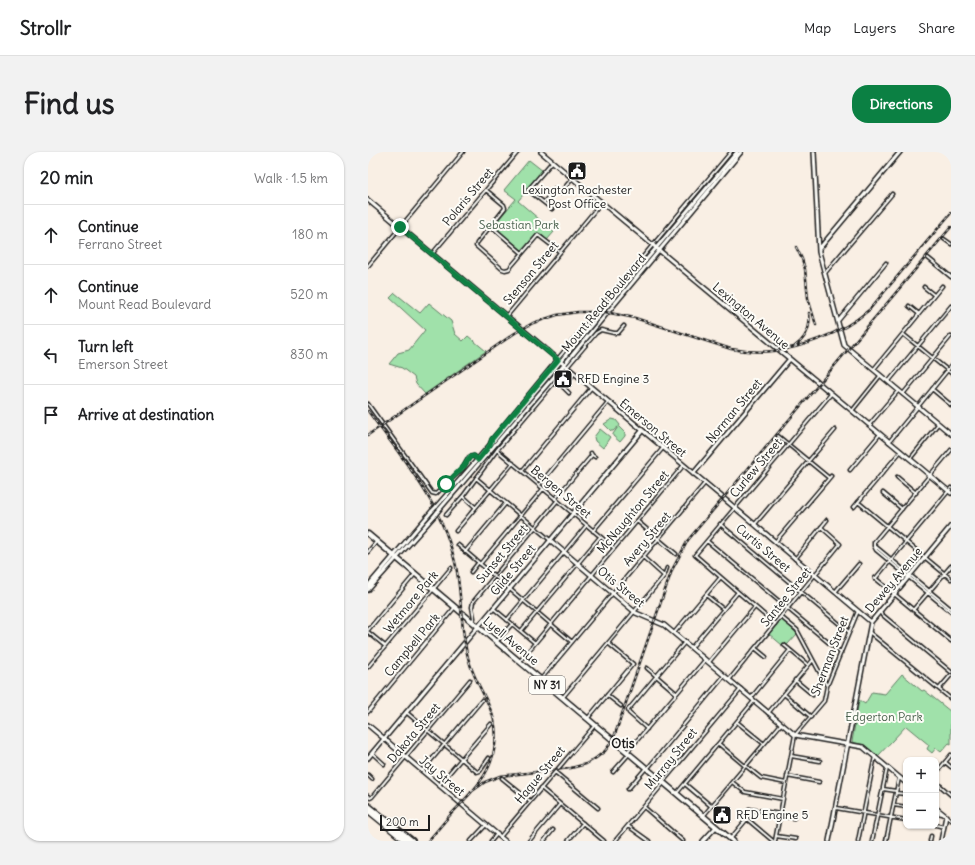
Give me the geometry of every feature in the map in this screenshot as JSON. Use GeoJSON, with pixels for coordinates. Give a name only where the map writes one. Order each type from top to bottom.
{"type":"FeatureCollection","features":[{"type":"Feature","properties":{"kind":"highway"},"geometry":{"type":"LineString","coordinates":[[368,806],[412,841]]}},
{"type":"Feature","properties":{"kind":"highway"},"geometry":{"type":"LineString","coordinates":[[368,810],[406,841]]}},
{"type":"Feature","properties":{"kind":"main road","name":"Lyell Avenue"},"geometry":{"type":"LineString","coordinates":[[368,534],[731,840]]}},
{"type":"Feature","properties":{"kind":"street"},"geometry":{"type":"LineString","coordinates":[[368,266],[464,152]]}},
{"type":"Feature","properties":{"kind":"street","name":"Polaris Street"},"geometry":{"type":"LineString","coordinates":[[432,254],[518,152]]}},
{"type":"Feature","properties":{"kind":"street","name":"Lexington Avenue"},"geometry":{"type":"LineString","coordinates":[[540,152],[789,360],[950,491]]}},
{"type":"Feature","properties":{"kind":"street","name":"Mount Read Boulevard"},"geometry":{"type":"LineString","coordinates":[[446,515],[463,496],[497,450],[565,366],[655,248],[731,152]]}},
{"type":"Feature","properties":{"kind":"street","name":"Mount Read Boulevard"},"geometry":{"type":"LineString","coordinates":[[368,590],[432,511],[478,460],[559,361],[736,152]]}},
{"type":"Feature","properties":{"kind":"street","name":"Mount Read Boulevard"},"geometry":{"type":"LineString","coordinates":[[599,308],[641,259],[655,248],[742,152]]}},
{"type":"Feature","properties":{"kind":"street"},"geometry":{"type":"LineString","coordinates":[[814,152],[819,249],[844,346],[951,434]]}},
{"type":"Feature","properties":{"kind":"street"},"geometry":{"type":"LineString","coordinates":[[819,249],[900,152]]}},
{"type":"Feature","properties":{"kind":"street"},"geometry":{"type":"LineString","coordinates":[[894,159],[904,152]]}},
{"type":"Feature","properties":{"kind":"street"},"geometry":{"type":"LineString","coordinates":[[727,156],[727,163]]}},
{"type":"Feature","properties":{"kind":"street"},"geometry":{"type":"LineString","coordinates":[[552,162],[528,190],[552,210]]}},
{"type":"Feature","properties":{"kind":"street"},"geometry":{"type":"LineString","coordinates":[[544,202],[555,189],[560,193],[572,179]]}},
{"type":"Feature","properties":{"kind":"street"},"geometry":{"type":"LineString","coordinates":[[486,190],[504,205],[505,208],[476,246],[502,269],[508,270],[536,236],[539,235],[560,252]]}},
{"type":"Feature","properties":{"kind":"street"},"geometry":{"type":"LineString","coordinates":[[825,273],[892,194]]}},
{"type":"Feature","properties":{"kind":"street","name":"Emerson Street"},"geometry":{"type":"LineString","coordinates":[[368,200],[871,622]]}},
{"type":"Feature","properties":{"kind":"street","name":"Stenson Street"},"geometry":{"type":"LineString","coordinates":[[506,317],[601,203]]}},
{"type":"Feature","properties":{"kind":"street"},"geometry":{"type":"LineString","coordinates":[[491,226],[522,253]]}},
{"type":"Feature","properties":{"kind":"street"},"geometry":{"type":"LineString","coordinates":[[944,239],[951,244]]}},
{"type":"Feature","properties":{"kind":"street"},"geometry":{"type":"LineString","coordinates":[[928,258],[951,277]]}},
{"type":"Feature","properties":{"kind":"street","name":"Mount Read Boulevard"},"geometry":{"type":"LineString","coordinates":[[641,259],[641,264]]}},
{"type":"Feature","properties":{"kind":"street"},"geometry":{"type":"LineString","coordinates":[[837,322],[886,263]]}},
{"type":"Feature","properties":{"kind":"street"},"geometry":{"type":"LineString","coordinates":[[873,370],[942,286]]}},
{"type":"Feature","properties":{"kind":"street"},"geometry":{"type":"LineString","coordinates":[[924,287],[934,295]]}},
{"type":"Feature","properties":{"kind":"street"},"geometry":{"type":"LineString","coordinates":[[909,306],[919,314]]}},
{"type":"Feature","properties":{"kind":"street"},"geometry":{"type":"LineString","coordinates":[[888,382],[951,306]]}},
{"type":"Feature","properties":{"kind":"street","name":"Mount Read Boulevard"},"geometry":{"type":"LineString","coordinates":[[559,361],[593,316]]}},
{"type":"Feature","properties":{"kind":"street"},"geometry":{"type":"LineString","coordinates":[[565,366],[597,332],[601,330],[616,334],[620,332],[624,326]]}},
{"type":"Feature","properties":{"kind":"street"},"geometry":{"type":"LineString","coordinates":[[903,334],[951,373]]}},
{"type":"Feature","properties":{"kind":"street"},"geometry":{"type":"LineString","coordinates":[[903,395],[951,336]]}},
{"type":"Feature","properties":{"kind":"street","name":"Norman Street"},"geometry":{"type":"LineString","coordinates":[[693,474],[789,360]]}},
{"type":"Feature","properties":{"kind":"street","name":"Mount Read Boulevard"},"geometry":{"type":"LineString","coordinates":[[368,586],[435,515],[565,366]]}},
{"type":"Feature","properties":{"kind":"street"},"geometry":{"type":"LineString","coordinates":[[890,442],[951,366]]}},
{"type":"Feature","properties":{"kind":"street"},"geometry":{"type":"LineString","coordinates":[[569,393],[563,387],[574,374]]}},
{"type":"Feature","properties":{"kind":"street"},"geometry":{"type":"LineString","coordinates":[[852,411],[880,376]]}},
{"type":"Feature","properties":{"kind":"street"},"geometry":{"type":"LineString","coordinates":[[522,471],[591,388]]}},
{"type":"Feature","properties":{"kind":"street"},"geometry":{"type":"LineString","coordinates":[[932,389],[951,405]]}},
{"type":"Feature","properties":{"kind":"street"},"geometry":{"type":"LineString","coordinates":[[869,425],[898,391]]}},
{"type":"Feature","properties":{"kind":"street","name":"Curlew Street"},"geometry":{"type":"LineString","coordinates":[[720,578],[695,555],[831,394]]}},
{"type":"Feature","properties":{"kind":"street"},"geometry":{"type":"LineString","coordinates":[[539,485],[608,402]]}},
{"type":"Feature","properties":{"kind":"street"},"geometry":{"type":"LineString","coordinates":[[368,404],[432,493],[436,494],[462,468],[470,457],[474,456],[478,460]]}},
{"type":"Feature","properties":{"kind":"street"},"geometry":{"type":"LineString","coordinates":[[910,459],[938,424]]}},
{"type":"Feature","properties":{"kind":"street"},"geometry":{"type":"LineString","coordinates":[[754,525],[835,430]]}},
{"type":"Feature","properties":{"kind":"street","name":"Glide Street"},"geometry":{"type":"LineString","coordinates":[[368,758],[642,431]]}},
{"type":"Feature","properties":{"kind":"street"},"geometry":{"type":"LineString","coordinates":[[850,470],[880,434]]}},
{"type":"Feature","properties":{"kind":"street"},"geometry":{"type":"LineString","coordinates":[[778,436],[828,478]]}},
{"type":"Feature","properties":{"kind":"street"},"geometry":{"type":"LineString","coordinates":[[594,531],[663,448]]}},
{"type":"Feature","properties":{"kind":"street","name":"Bergen Street"},"geometry":{"type":"LineString","coordinates":[[497,450],[614,548]]}},
{"type":"Feature","properties":{"kind":"street"},"geometry":{"type":"LineString","coordinates":[[951,450],[874,543],[875,550],[891,561],[951,611]]}},
{"type":"Feature","properties":{"kind":"street"},"geometry":{"type":"LineString","coordinates":[[854,507],[901,451]]}},
{"type":"Feature","properties":{"kind":"street","name":"Sunset Street"},"geometry":{"type":"LineString","coordinates":[[472,622],[474,618],[472,603],[535,528],[591,454],[595,457]]}},
{"type":"Feature","properties":{"kind":"street"},"geometry":{"type":"LineString","coordinates":[[478,460],[486,457]]}},
{"type":"Feature","properties":{"kind":"street"},"geometry":{"type":"LineString","coordinates":[[476,468],[478,460]]}},
{"type":"Feature","properties":{"kind":"street"},"geometry":{"type":"LineString","coordinates":[[456,531],[513,463]]}},
{"type":"Feature","properties":{"kind":"street","name":"McNaughton Street"},"geometry":{"type":"LineString","coordinates":[[520,662],[684,466]]}},
{"type":"Feature","properties":{"kind":"street"},"geometry":{"type":"LineString","coordinates":[[775,542],[831,476]]}},
{"type":"Feature","properties":{"kind":"street"},"geometry":{"type":"LineString","coordinates":[[897,477],[916,493]]}},
{"type":"Feature","properties":{"kind":"street","name":"Otis Street"},"geometry":{"type":"LineString","coordinates":[[476,478],[634,611],[662,624],[674,633],[795,735]]}},
{"type":"Feature","properties":{"kind":"street","name":"Avery Street"},"geometry":{"type":"LineString","coordinates":[[541,680],[705,483]]}},
{"type":"Feature","properties":{"kind":"street"},"geometry":{"type":"LineString","coordinates":[[471,572],[543,489]]}},
{"type":"Feature","properties":{"kind":"street"},"geometry":{"type":"LineString","coordinates":[[950,491],[875,578],[951,641]]}},
{"type":"Feature","properties":{"kind":"street"},"geometry":{"type":"LineString","coordinates":[[883,493],[902,509]]}},
{"type":"Feature","properties":{"kind":"street"},"geometry":{"type":"LineString","coordinates":[[463,496],[476,507]]}},
{"type":"Feature","properties":{"kind":"street"},"geometry":{"type":"LineString","coordinates":[[858,502],[951,579]]}},
{"type":"Feature","properties":{"kind":"street"},"geometry":{"type":"LineString","coordinates":[[465,552],[506,503]]}},
{"type":"Feature","properties":{"kind":"street"},"geometry":{"type":"LineString","coordinates":[[795,559],[828,520]]}},
{"type":"Feature","properties":{"kind":"street"},"geometry":{"type":"LineString","coordinates":[[637,521],[676,554]]}},
{"type":"Feature","properties":{"kind":"street","name":"Curtis Street"},"geometry":{"type":"LineString","coordinates":[[720,524],[849,632]]}},
{"type":"Feature","properties":{"kind":"street"},"geometry":{"type":"LineString","coordinates":[[507,620],[586,525]]}},
{"type":"Feature","properties":{"kind":"street","name":"Dewey Avenue"},"geometry":{"type":"LineString","coordinates":[[830,841],[871,622],[951,526]]}},
{"type":"Feature","properties":{"kind":"street","name":"Santee Street"},"geometry":{"type":"LineString","coordinates":[[729,680],[840,544],[821,527]]}},
{"type":"Feature","properties":{"kind":"street"},"geometry":{"type":"LineString","coordinates":[[521,631],[600,537]]}},
{"type":"Feature","properties":{"kind":"street"},"geometry":{"type":"LineString","coordinates":[[368,552],[377,541]]}},
{"type":"Feature","properties":{"kind":"street"},"geometry":{"type":"LineString","coordinates":[[707,541],[841,653]]}},
{"type":"Feature","properties":{"kind":"street"},"geometry":{"type":"LineString","coordinates":[[458,545],[572,642]]}},
{"type":"Feature","properties":{"kind":"street"},"geometry":{"type":"LineString","coordinates":[[643,557],[664,576]]}},
{"type":"Feature","properties":{"kind":"street"},"geometry":{"type":"LineString","coordinates":[[835,592],[859,564]]}},
{"type":"Feature","properties":{"kind":"street"},"geometry":{"type":"LineString","coordinates":[[914,610],[951,566]]}},
{"type":"Feature","properties":{"kind":"street","name":"Wetmore Park"},"geometry":{"type":"LineString","coordinates":[[368,667],[452,568]]}},
{"type":"Feature","properties":{"kind":"street"},"geometry":{"type":"LineString","coordinates":[[562,698],[664,576],[667,568]]}},
{"type":"Feature","properties":{"kind":"street"},"geometry":{"type":"LineString","coordinates":[[385,646],[368,631],[415,574]]}},
{"type":"Feature","properties":{"kind":"street"},"geometry":{"type":"LineString","coordinates":[[674,633],[720,578],[775,624]]}},
{"type":"Feature","properties":{"kind":"street"},"geometry":{"type":"LineString","coordinates":[[691,648],[738,592]]}},
{"type":"Feature","properties":{"kind":"street"},"geometry":{"type":"LineString","coordinates":[[706,595],[723,609]]}},
{"type":"Feature","properties":{"kind":"street","name":"Campbell Park"},"geometry":{"type":"LineString","coordinates":[[368,712],[455,607]]}},
{"type":"Feature","properties":{"kind":"street"},"geometry":{"type":"LineString","coordinates":[[709,662],[755,607]]}},
{"type":"Feature","properties":{"kind":"street"},"geometry":{"type":"LineString","coordinates":[[493,608],[535,643]]}},
{"type":"Feature","properties":{"kind":"street","name":"Sherman Street"},"geometry":{"type":"LineString","coordinates":[[795,735],[824,701],[827,686],[858,611]]}},
{"type":"Feature","properties":{"kind":"street"},"geometry":{"type":"LineString","coordinates":[[879,612],[951,674],[939,689]]}},
{"type":"Feature","properties":{"kind":"street"},"geometry":{"type":"LineString","coordinates":[[781,617],[796,630],[827,686]]}},
{"type":"Feature","properties":{"kind":"street"},"geometry":{"type":"LineString","coordinates":[[496,642],[512,624]]}},
{"type":"Feature","properties":{"kind":"street"},"geometry":{"type":"LineString","coordinates":[[870,632],[951,699]]}},
{"type":"Feature","properties":{"kind":"street"},"geometry":{"type":"LineString","coordinates":[[647,729],[629,713],[628,710],[685,642]]}},
{"type":"Feature","properties":{"kind":"street"},"geometry":{"type":"LineString","coordinates":[[587,719],[633,664],[608,643]]}},
{"type":"Feature","properties":{"kind":"street"},"geometry":{"type":"LineString","coordinates":[[784,645],[808,665]]}},
{"type":"Feature","properties":{"kind":"street"},"geometry":{"type":"LineString","coordinates":[[755,648],[766,657]]}},
{"type":"Feature","properties":{"kind":"street"},"geometry":{"type":"LineString","coordinates":[[750,698],[790,650]]}},
{"type":"Feature","properties":{"kind":"street"},"geometry":{"type":"LineString","coordinates":[[613,772],[676,693],[705,660]]}},
{"type":"Feature","properties":{"kind":"street"},"geometry":{"type":"LineString","coordinates":[[768,713],[813,660]]}},
{"type":"Feature","properties":{"kind":"street"},"geometry":{"type":"LineString","coordinates":[[647,668],[676,693]]}},
{"type":"Feature","properties":{"kind":"street"},"geometry":{"type":"LineString","coordinates":[[628,789],[724,676]]}},
{"type":"Feature","properties":{"kind":"street","name":"Dakota Street"},"geometry":{"type":"LineString","coordinates":[[369,797],[406,757],[470,680]]}},
{"type":"Feature","properties":{"kind":"street"},"geometry":{"type":"LineString","coordinates":[[795,680],[813,696]]}},
{"type":"Feature","properties":{"kind":"street","name":"Murray Street"},"geometry":{"type":"LineString","coordinates":[[615,841],[741,689]]}},
{"type":"Feature","properties":{"kind":"street"},"geometry":{"type":"LineString","coordinates":[[784,694],[811,717]]}},
{"type":"Feature","properties":{"kind":"street"},"geometry":{"type":"LineString","coordinates":[[607,695],[621,706]]}},
{"type":"Feature","properties":{"kind":"street"},"geometry":{"type":"LineString","coordinates":[[422,771],[482,700]]}},
{"type":"Feature","properties":{"kind":"street"},"geometry":{"type":"LineString","coordinates":[[677,794],[755,701]]}},
{"type":"Feature","properties":{"kind":"street"},"geometry":{"type":"LineString","coordinates":[[406,712],[478,772],[489,758]]}},
{"type":"Feature","properties":{"kind":"street"},"geometry":{"type":"LineString","coordinates":[[737,722],[764,744]]}},
{"type":"Feature","properties":{"kind":"street"},"geometry":{"type":"LineString","coordinates":[[439,786],[491,724]]}},
{"type":"Feature","properties":{"kind":"street"},"geometry":{"type":"LineString","coordinates":[[703,816],[781,724]]}},
{"type":"Feature","properties":{"kind":"street","name":"Hague Street"},"geometry":{"type":"LineString","coordinates":[[491,841],[498,836],[530,801],[595,725]]}},
{"type":"Feature","properties":{"kind":"street","name":"Jay Street"},"geometry":{"type":"LineString","coordinates":[[369,728],[406,757],[505,841]]}},
{"type":"Feature","properties":{"kind":"street"},"geometry":{"type":"LineString","coordinates":[[747,819],[774,841],[795,735],[863,747],[903,780]]}},
{"type":"Feature","properties":{"kind":"street"},"geometry":{"type":"LineString","coordinates":[[718,744],[760,778],[786,783]]}},
{"type":"Feature","properties":{"kind":"street"},"geometry":{"type":"LineString","coordinates":[[372,753],[384,764]]}},
{"type":"Feature","properties":{"kind":"street"},"geometry":{"type":"LineString","coordinates":[[939,769],[951,755]]}},
{"type":"Feature","properties":{"kind":"street"},"geometry":{"type":"LineString","coordinates":[[791,756],[820,761]]}},
{"type":"Feature","properties":{"kind":"street"},"geometry":{"type":"LineString","coordinates":[[858,841],[875,756]]}},
{"type":"Feature","properties":{"kind":"street"},"geometry":{"type":"LineString","coordinates":[[945,762],[951,768]]}},
{"type":"Feature","properties":{"kind":"street"},"geometry":{"type":"LineString","coordinates":[[872,841],[887,767]]}},
{"type":"Feature","properties":{"kind":"street"},"geometry":{"type":"LineString","coordinates":[[555,772],[598,808]]}},
{"type":"Feature","properties":{"kind":"street"},"geometry":{"type":"LineString","coordinates":[[368,775],[372,779]]}},
{"type":"Feature","properties":{"kind":"street"},"geometry":{"type":"LineString","coordinates":[[787,776],[818,782]]}},
{"type":"Feature","properties":{"kind":"street"},"geometry":{"type":"LineString","coordinates":[[887,840],[899,777]]}},
{"type":"Feature","properties":{"kind":"street"},"geometry":{"type":"LineString","coordinates":[[502,778],[530,801]]}},
{"type":"Feature","properties":{"kind":"street"},"geometry":{"type":"LineString","coordinates":[[732,781],[746,792],[783,799]]}},
{"type":"Feature","properties":{"kind":"street"},"geometry":{"type":"LineString","coordinates":[[685,784],[711,806]]}},
{"type":"Feature","properties":{"kind":"street"},"geometry":{"type":"LineString","coordinates":[[939,785],[951,795]]}},
{"type":"Feature","properties":{"kind":"street"},"geometry":{"type":"LineString","coordinates":[[541,788],[604,841]]}},
{"type":"Feature","properties":{"kind":"street"},"geometry":{"type":"LineString","coordinates":[[883,789],[903,793]]}},
{"type":"Feature","properties":{"kind":"street"},"geometry":{"type":"LineString","coordinates":[[529,841],[560,804]]}},
{"type":"Feature","properties":{"kind":"street"},"geometry":{"type":"LineString","coordinates":[[894,805],[903,806]]}},
{"type":"Feature","properties":{"kind":"street"},"geometry":{"type":"LineString","coordinates":[[644,807],[684,841]]}},
{"type":"Feature","properties":{"kind":"street"},"geometry":{"type":"LineString","coordinates":[[836,808],[903,820]]}},
{"type":"Feature","properties":{"kind":"street"},"geometry":{"type":"LineString","coordinates":[[731,840],[747,819],[750,809],[794,818]]}},
{"type":"Feature","properties":{"kind":"street"},"geometry":{"type":"LineString","coordinates":[[939,810],[951,820]]}},
{"type":"Feature","properties":{"kind":"street"},"geometry":{"type":"LineString","coordinates":[[939,814],[945,815]]}},
{"type":"Feature","properties":{"kind":"street"},"geometry":{"type":"LineString","coordinates":[[941,841],[945,815]]}},
{"type":"Feature","properties":{"kind":"street"},"geometry":{"type":"LineString","coordinates":[[568,841],[583,823]]}},
{"type":"Feature","properties":{"kind":"street"},"geometry":{"type":"LineString","coordinates":[[471,841],[486,825]]}},
{"type":"Feature","properties":{"kind":"street"},"geometry":{"type":"LineString","coordinates":[[628,826],[648,841]]}},
{"type":"Feature","properties":{"kind":"street"},"geometry":{"type":"LineString","coordinates":[[939,826],[944,827]]}},
{"type":"Feature","properties":{"kind":"street"},"geometry":{"type":"LineString","coordinates":[[703,841],[716,827]]}},
{"type":"Feature","properties":{"kind":"street"},"geometry":{"type":"LineString","coordinates":[[544,841],[553,830]]}},
{"type":"Feature","properties":{"kind":"street"},"geometry":{"type":"LineString","coordinates":[[776,836],[796,839]]}},
{"type":"Feature","properties":{"kind":"street"},"geometry":{"type":"LineString","coordinates":[[930,841],[931,836]]}},
{"type":"Feature","properties":{"kind":"green space","name":"Sebastian Park"},"geometry":{"type":"Polygon","coordinates":[[[529,160],[543,171],[518,201],[554,232],[547,240],[541,234],[536,234],[522,250],[493,226],[516,199],[504,190],[529,160]]]}},
{"type":"Feature","properties":{"kind":"green space"},"geometry":{"type":"Polygon","coordinates":[[[395,293],[420,313],[429,303],[451,321],[455,334],[463,341],[468,336],[486,351],[425,394],[416,384],[414,377],[402,368],[389,364],[398,353],[409,350],[425,330],[390,298],[395,293]]]}},
{"type":"Feature","properties":{"kind":"green space"},"geometry":{"type":"Polygon","coordinates":[[[612,419],[616,420],[620,425],[619,427],[625,433],[625,436],[620,442],[613,436],[618,427],[611,431],[604,424],[612,419]]]}},
{"type":"Feature","properties":{"kind":"green space"},"geometry":{"type":"Polygon","coordinates":[[[600,429],[610,437],[603,448],[595,441],[594,437],[600,429]]]}},
{"type":"Feature","properties":{"kind":"green space"},"geometry":{"type":"Polygon","coordinates":[[[782,619],[797,634],[787,645],[784,643],[782,645],[769,634],[782,619]]]}},
{"type":"Feature","properties":{"kind":"green space","name":"Edgerton Park"},"geometry":{"type":"Polygon","coordinates":[[[902,674],[951,712],[951,744],[949,743],[941,752],[936,748],[932,753],[927,749],[929,745],[906,726],[878,756],[864,745],[852,742],[859,700],[865,704],[872,692],[885,694],[902,674]]]}},
{"type":"Feature","properties":{"kind":"railway"},"geometry":{"type":"LineString","coordinates":[[368,435],[515,333],[533,323],[557,315],[578,312],[605,312],[635,318],[731,349],[743,351],[776,351],[819,339],[846,327],[869,310],[951,213]]}},
{"type":"Feature","properties":{"kind":"railway"},"geometry":{"type":"LineString","coordinates":[[471,792],[485,782],[500,776],[571,768],[586,764],[605,751],[613,740],[672,570],[688,540],[951,227]]}},
{"type":"Feature","properties":{"kind":"railway"},"geometry":{"type":"LineString","coordinates":[[796,247],[805,269],[808,298],[816,325]]}},
{"type":"Feature","properties":{"kind":"railway"},"geometry":{"type":"LineString","coordinates":[[795,346],[807,332],[809,313]]}},
{"type":"Feature","properties":{"kind":"railway"},"geometry":{"type":"LineString","coordinates":[[368,411],[419,482],[441,521],[455,562],[459,586],[462,624],[469,661],[473,673],[489,705],[495,728],[496,740],[493,755],[482,779],[428,841]]}},
{"type":"Feature","properties":{"kind":"place","name":"Lexington Rochester Post Office"},"geometry":{"type":"Point","coordinates":[577,171]}},
{"type":"Feature","properties":{"kind":"place","name":"RFD Engine 3"},"geometry":{"type":"Point","coordinates":[563,379]}},
{"type":"Feature","properties":{"kind":"place","name":"RFD Engine 5"},"geometry":{"type":"Point","coordinates":[722,815]}},
{"type":"Feature","properties":{"kind":"district","name":"Otis"},"geometry":{"type":"Point","coordinates":[623,743]}},
{"type":"Feature","properties":{"kind":"route"},"geometry":{"type":"LineString","coordinates":[[400,227],[558,360],[492,439],[490,445],[478,460],[474,456],[471,456],[464,466],[446,484]]}}]}
